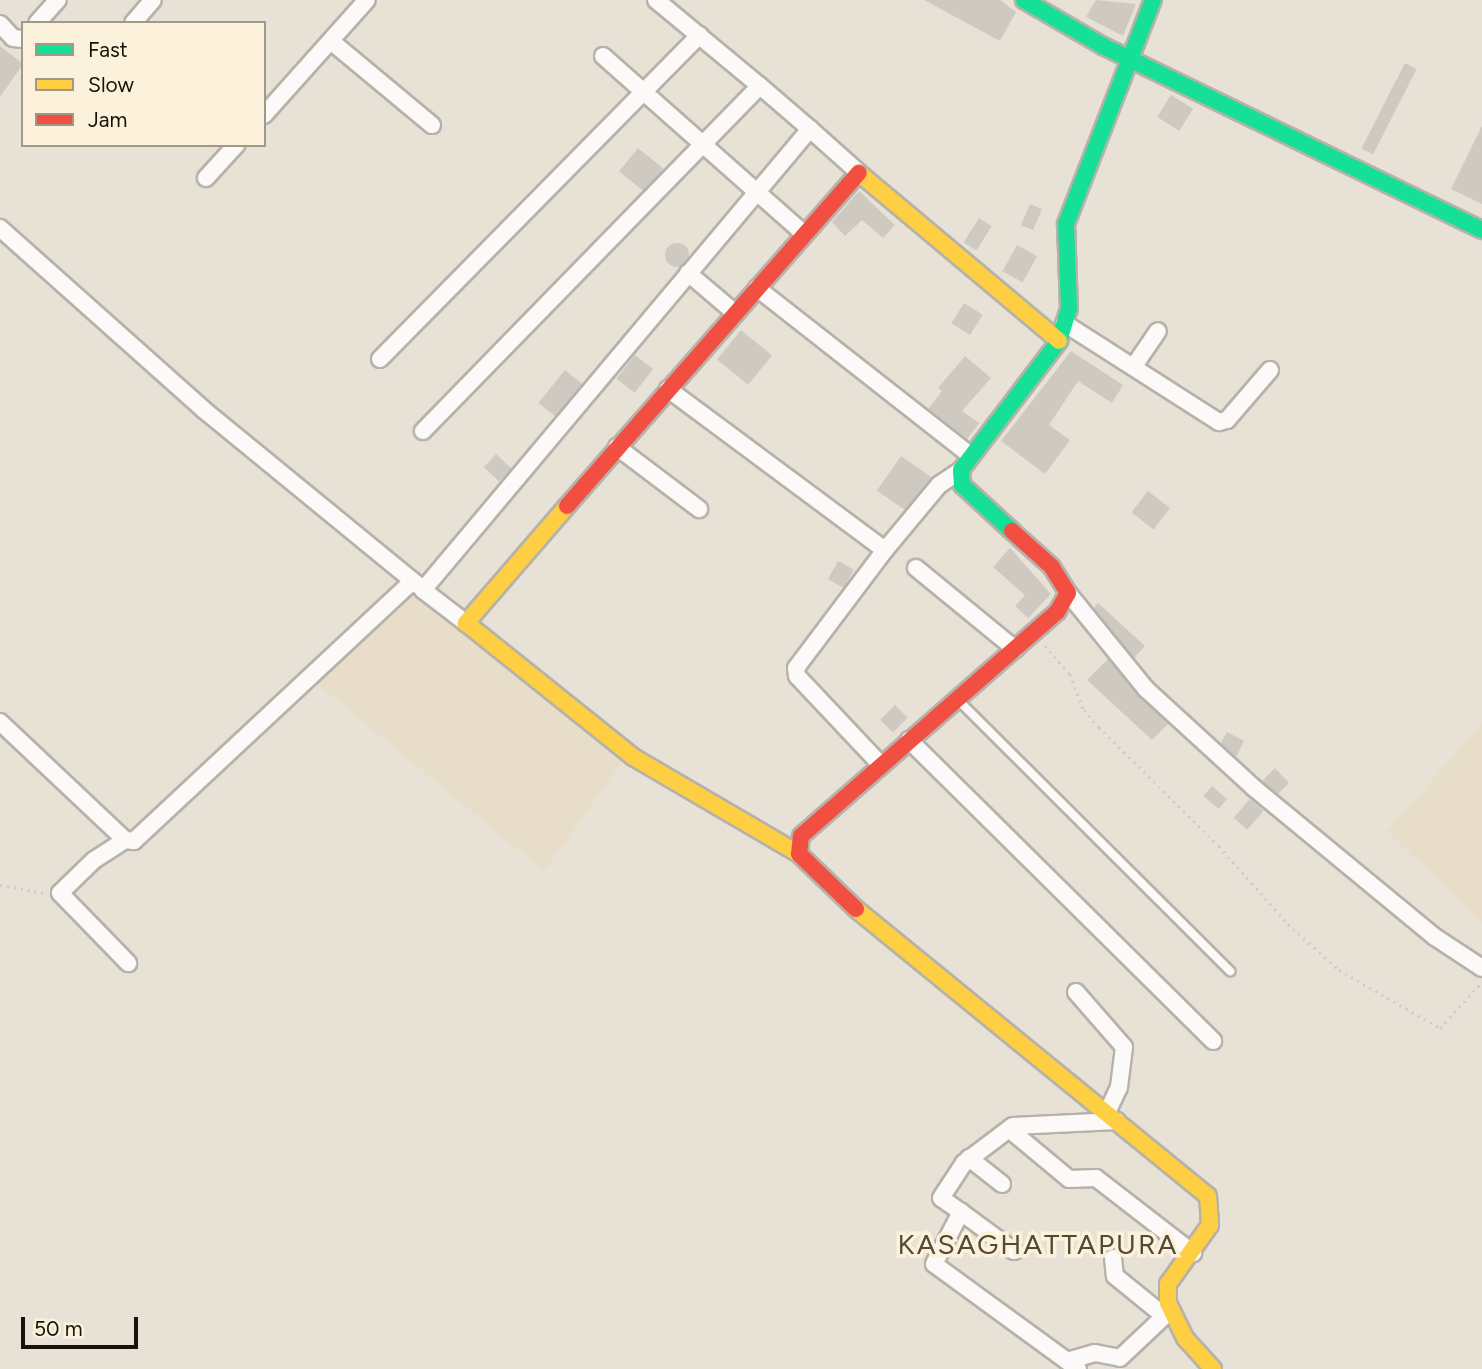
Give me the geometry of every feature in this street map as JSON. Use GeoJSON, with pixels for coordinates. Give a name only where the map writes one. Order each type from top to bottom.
{"type":"FeatureCollection","features":[{"type":"Feature","properties":{"kind":"street"},"geometry":{"type":"LineString","coordinates":[[39,21],[58,0]]}},
{"type":"Feature","properties":{"kind":"street"},"geometry":{"type":"LineString","coordinates":[[135,21],[153,0]]}},
{"type":"Feature","properties":{"kind":"street"},"geometry":{"type":"LineString","coordinates":[[266,113],[367,0]]}},
{"type":"Feature","properties":{"kind":"street"},"geometry":{"type":"LineString","coordinates":[[656,0],[1059,341]]}},
{"type":"Feature","properties":{"kind":"street"},"geometry":{"type":"LineString","coordinates":[[1024,0],[1127,55],[1482,230]]}},
{"type":"Feature","properties":{"kind":"street"},"geometry":{"type":"LineString","coordinates":[[881,765],[797,676],[796,668],[885,550],[939,485],[961,470],[1059,341],[1064,323],[1066,224],[1127,55],[1153,0]]}},
{"type":"Feature","properties":{"kind":"street"},"geometry":{"type":"LineString","coordinates":[[0,24],[13,38],[21,39]]}},
{"type":"Feature","properties":{"kind":"street"},"geometry":{"type":"LineString","coordinates":[[380,359],[699,35]]}},
{"type":"Feature","properties":{"kind":"street"},"geometry":{"type":"LineString","coordinates":[[332,42],[432,125]]}},
{"type":"Feature","properties":{"kind":"street"},"geometry":{"type":"LineString","coordinates":[[603,56],[804,233]]}},
{"type":"Feature","properties":{"kind":"street"},"geometry":{"type":"LineString","coordinates":[[423,431],[760,86]]}},
{"type":"Feature","properties":{"kind":"street"},"geometry":{"type":"LineString","coordinates":[[0,722],[125,840],[134,841],[418,586],[810,129]]}},
{"type":"Feature","properties":{"kind":"street"},"geometry":{"type":"LineString","coordinates":[[206,178],[234,147]]}},
{"type":"Feature","properties":{"kind":"street"},"geometry":{"type":"LineString","coordinates":[[466,623],[858,171]]}},
{"type":"Feature","properties":{"kind":"street"},"geometry":{"type":"LineString","coordinates":[[0,228],[204,410],[418,586],[633,757],[799,854],[838,894],[1208,1196],[1210,1225],[1168,1284],[1167,1313],[1120,1358],[1096,1353],[1073,1365],[933,1264],[961,1212]]}},
{"type":"Feature","properties":{"kind":"street"},"geometry":{"type":"LineString","coordinates":[[688,273],[735,313]]}},
{"type":"Feature","properties":{"kind":"street"},"geometry":{"type":"LineString","coordinates":[[757,288],[971,456]]}},
{"type":"Feature","properties":{"kind":"street"},"geometry":{"type":"LineString","coordinates":[[1064,323],[1219,422],[1227,420],[1270,370]]}},
{"type":"Feature","properties":{"kind":"street"},"geometry":{"type":"LineString","coordinates":[[1134,366],[1158,331]]}},
{"type":"Feature","properties":{"kind":"street"},"geometry":{"type":"LineString","coordinates":[[668,389],[885,550]]}},
{"type":"Feature","properties":{"kind":"street"},"geometry":{"type":"LineString","coordinates":[[617,447],[699,509]]}},
{"type":"Feature","properties":{"kind":"street"},"geometry":{"type":"LineString","coordinates":[[961,470],[962,485],[1052,567],[1068,593],[1146,689],[1254,788],[1435,937],[1482,968]]}},
{"type":"Feature","properties":{"kind":"street"},"geometry":{"type":"LineString","coordinates":[[916,568],[1015,649]]}},
{"type":"Feature","properties":{"kind":"street"},"geometry":{"type":"LineString","coordinates":[[799,854],[801,836],[1058,612],[1068,593]]}},
{"type":"Feature","properties":{"kind":"street"},"geometry":{"type":"LineString","coordinates":[[909,740],[1213,1041]]}},
{"type":"Feature","properties":{"kind":"street"},"geometry":{"type":"LineString","coordinates":[[125,840],[87,866],[61,897],[128,963]]}},
{"type":"Feature","properties":{"kind":"street"},"geometry":{"type":"LineString","coordinates":[[1076,992],[1124,1047],[1113,1116]]}},
{"type":"Feature","properties":{"kind":"street"},"geometry":{"type":"LineString","coordinates":[[1014,1251],[941,1198],[969,1158],[1009,1129],[1113,1116]]}},
{"type":"Feature","properties":{"kind":"street"},"geometry":{"type":"LineString","coordinates":[[1009,1129],[1069,1179],[1096,1178],[1193,1252]]}},
{"type":"Feature","properties":{"kind":"street"},"geometry":{"type":"LineString","coordinates":[[969,1158],[1002,1184]]}},
{"type":"Feature","properties":{"kind":"street"},"geometry":{"type":"LineString","coordinates":[[1113,1258],[1115,1276],[1167,1313],[1212,1369]]}},
{"type":"Feature","properties":{"kind":"lane"},"geometry":{"type":"LineString","coordinates":[[956,699],[1230,971]]}},
{"type":"Feature","properties":{"kind":"path"},"geometry":{"type":"LineString","coordinates":[[1034,632],[1070,674],[1084,710],[1099,727],[1219,846],[1288,924],[1339,970],[1440,1028],[1482,982]]}},
{"type":"Feature","properties":{"kind":"path"},"geometry":{"type":"LineString","coordinates":[[0,886],[61,897]]}},
{"type":"Feature","properties":{"kind":"shaded area"},"geometry":{"type":"Polygon","coordinates":[[[411,594],[623,761],[544,871],[313,680],[411,594]]]}},
{"type":"Feature","properties":{"kind":"shaded area"},"geometry":{"type":"Polygon","coordinates":[[[1482,724],[1482,923],[1387,831],[1482,724]]]}},
{"type":"Feature","properties":{"kind":"building"},"geometry":{"type":"Polygon","coordinates":[[[924,0],[1000,0],[1016,12],[1000,41],[924,0]]]}},
{"type":"Feature","properties":{"kind":"building"},"geometry":{"type":"Polygon","coordinates":[[[1096,0],[1136,4],[1123,36],[1086,17],[1096,0]]]}},
{"type":"Feature","properties":{"kind":"building"},"geometry":{"type":"Polygon","coordinates":[[[0,46],[21,62],[21,67],[0,97],[0,46]]]}},
{"type":"Feature","properties":{"kind":"building"},"geometry":{"type":"Polygon","coordinates":[[[1405,63],[1417,69],[1373,154],[1361,149],[1405,63]]]}},
{"type":"Feature","properties":{"kind":"building"},"geometry":{"type":"Polygon","coordinates":[[[1171,95],[1193,109],[1179,131],[1157,117],[1171,95]]]}},
{"type":"Feature","properties":{"kind":"building"},"geometry":{"type":"Polygon","coordinates":[[[1482,126],[1482,204],[1451,189],[1482,126]]]}},
{"type":"Feature","properties":{"kind":"building"},"geometry":{"type":"Polygon","coordinates":[[[638,148],[664,169],[645,192],[619,171],[638,148]]]}},
{"type":"Feature","properties":{"kind":"building"},"geometry":{"type":"Polygon","coordinates":[[[859,191],[895,225],[883,238],[862,220],[845,236],[832,222],[859,191]]]}},
{"type":"Feature","properties":{"kind":"building"},"geometry":{"type":"Polygon","coordinates":[[[1030,204],[1042,209],[1033,230],[1021,225],[1030,204]]]}},
{"type":"Feature","properties":{"kind":"building"},"geometry":{"type":"Polygon","coordinates":[[[979,218],[992,226],[976,251],[964,243],[979,218]]]}},
{"type":"Feature","properties":{"kind":"building"},"geometry":{"type":"Polygon","coordinates":[[[677,243],[686,246],[689,255],[686,264],[677,267],[668,264],[665,255],[668,246],[677,243]]]}},
{"type":"Feature","properties":{"kind":"building"},"geometry":{"type":"Polygon","coordinates":[[[1017,245],[1037,256],[1023,282],[1002,271],[1017,245]]]}},
{"type":"Feature","properties":{"kind":"building"},"geometry":{"type":"Polygon","coordinates":[[[964,303],[983,315],[970,335],[951,323],[964,303]]]}},
{"type":"Feature","properties":{"kind":"building"},"geometry":{"type":"Polygon","coordinates":[[[741,330],[772,355],[748,385],[717,360],[741,330]]]}},
{"type":"Feature","properties":{"kind":"building"},"geometry":{"type":"Polygon","coordinates":[[[1071,351],[1123,385],[1112,403],[1078,381],[1049,425],[1070,440],[1045,474],[1001,441],[1071,351]]]}},
{"type":"Feature","properties":{"kind":"building"},"geometry":{"type":"Polygon","coordinates":[[[635,355],[653,369],[635,393],[617,379],[635,355]]]}},
{"type":"Feature","properties":{"kind":"building"},"geometry":{"type":"Polygon","coordinates":[[[965,356],[991,378],[962,411],[979,423],[967,439],[928,409],[942,391],[938,388],[965,356]]]}},
{"type":"Feature","properties":{"kind":"building"},"geometry":{"type":"Polygon","coordinates":[[[565,370],[582,384],[556,416],[539,403],[565,370]]]}},
{"type":"Feature","properties":{"kind":"building"},"geometry":{"type":"Polygon","coordinates":[[[496,454],[511,468],[499,481],[484,467],[496,454]]]}},
{"type":"Feature","properties":{"kind":"building"},"geometry":{"type":"Polygon","coordinates":[[[901,456],[931,477],[907,512],[877,490],[901,456]]]}},
{"type":"Feature","properties":{"kind":"building"},"geometry":{"type":"Polygon","coordinates":[[[1148,491],[1170,508],[1153,530],[1131,512],[1148,491]]]}},
{"type":"Feature","properties":{"kind":"building"},"geometry":{"type":"Polygon","coordinates":[[[1010,548],[1051,594],[1028,618],[1015,606],[1025,595],[993,567],[1010,548]]]}},
{"type":"Feature","properties":{"kind":"building"},"geometry":{"type":"Polygon","coordinates":[[[838,561],[854,570],[844,588],[828,579],[838,561]]]}},
{"type":"Feature","properties":{"kind":"building"},"geometry":{"type":"Polygon","coordinates":[[[1098,603],[1145,646],[1134,658],[1094,608],[1098,603]]]}},
{"type":"Feature","properties":{"kind":"building"},"geometry":{"type":"Polygon","coordinates":[[[1108,659],[1168,724],[1152,740],[1087,680],[1108,659]]]}},
{"type":"Feature","properties":{"kind":"building"},"geometry":{"type":"Polygon","coordinates":[[[895,705],[908,718],[893,733],[880,720],[895,705]]]}},
{"type":"Feature","properties":{"kind":"building"},"geometry":{"type":"Polygon","coordinates":[[[1227,732],[1244,741],[1236,757],[1221,743],[1227,732]]]}},
{"type":"Feature","properties":{"kind":"building"},"geometry":{"type":"Polygon","coordinates":[[[1275,768],[1289,783],[1278,794],[1262,781],[1275,768]]]}},
{"type":"Feature","properties":{"kind":"building"},"geometry":{"type":"Polygon","coordinates":[[[1212,786],[1227,799],[1219,809],[1203,796],[1212,786]]]}},
{"type":"Feature","properties":{"kind":"building"},"geometry":{"type":"Polygon","coordinates":[[[1250,799],[1264,811],[1247,830],[1234,818],[1250,799]]]}},
{"type":"Feature","properties":{"kind":"traffic: fast"},"geometry":{"type":"LineString","coordinates":[[1024,0],[1103,46],[1482,230]]}},
{"type":"Feature","properties":{"kind":"traffic: fast"},"geometry":{"type":"LineString","coordinates":[[1012,531],[962,485],[961,470],[1059,341],[1069,309],[1066,224],[1153,0]]}},
{"type":"Feature","properties":{"kind":"traffic: slow"},"geometry":{"type":"LineString","coordinates":[[859,173],[1059,341]]}},
{"type":"Feature","properties":{"kind":"traffic: slow"},"geometry":{"type":"LineString","coordinates":[[567,506],[466,623],[633,757],[799,854]]}},
{"type":"Feature","properties":{"kind":"traffic: slow"},"geometry":{"type":"LineString","coordinates":[[856,909],[1208,1196],[1210,1225],[1168,1284],[1168,1303],[1185,1338],[1213,1369]]}},
{"type":"Feature","properties":{"kind":"traffic: jam"},"geometry":{"type":"LineString","coordinates":[[567,506],[859,173]]}},
{"type":"Feature","properties":{"kind":"traffic: jam"},"geometry":{"type":"LineString","coordinates":[[856,909],[799,854],[801,836],[1057,612],[1068,593],[1052,567],[1012,531]]}},
{"type":"Feature","properties":{"kind":"district","name":"KASAGHATTAPURA"},"geometry":{"type":"Point","coordinates":[1038,1244]}}]}
